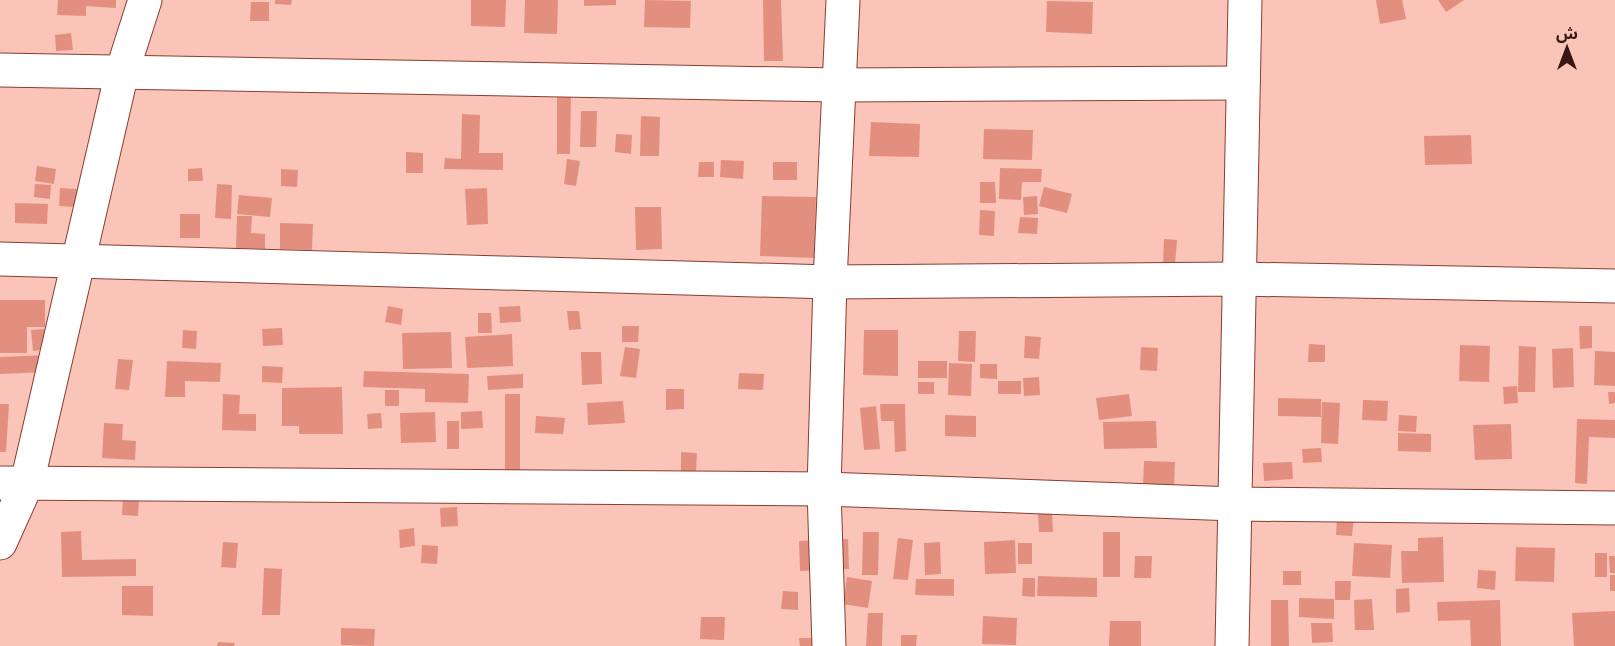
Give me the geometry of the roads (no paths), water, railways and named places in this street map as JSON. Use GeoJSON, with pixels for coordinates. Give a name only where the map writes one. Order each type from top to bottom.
{"type":"FeatureCollection","features":[{"type":"Feature","properties":{"kind":"street"},"geometry":{"type":"LineString","coordinates":[[0,543],[14,483],[80,261],[122,72],[145,0]]}},
{"type":"Feature","properties":{"kind":"street"},"geometry":{"type":"LineString","coordinates":[[829,646],[824,489],[830,282],[843,0]]}},
{"type":"Feature","properties":{"kind":"street"},"geometry":{"type":"LineString","coordinates":[[1232,646],[1245,0]]}},
{"type":"Feature","properties":{"kind":"street"},"geometry":{"type":"LineString","coordinates":[[0,70],[839,85],[1243,83]]}},
{"type":"Feature","properties":{"kind":"street"},"geometry":{"type":"LineString","coordinates":[[0,259],[830,282],[1238,279],[1615,286]]}},
{"type":"Feature","properties":{"kind":"street"},"geometry":{"type":"LineString","coordinates":[[14,483],[824,489],[1235,504],[1615,508]]}}]}
